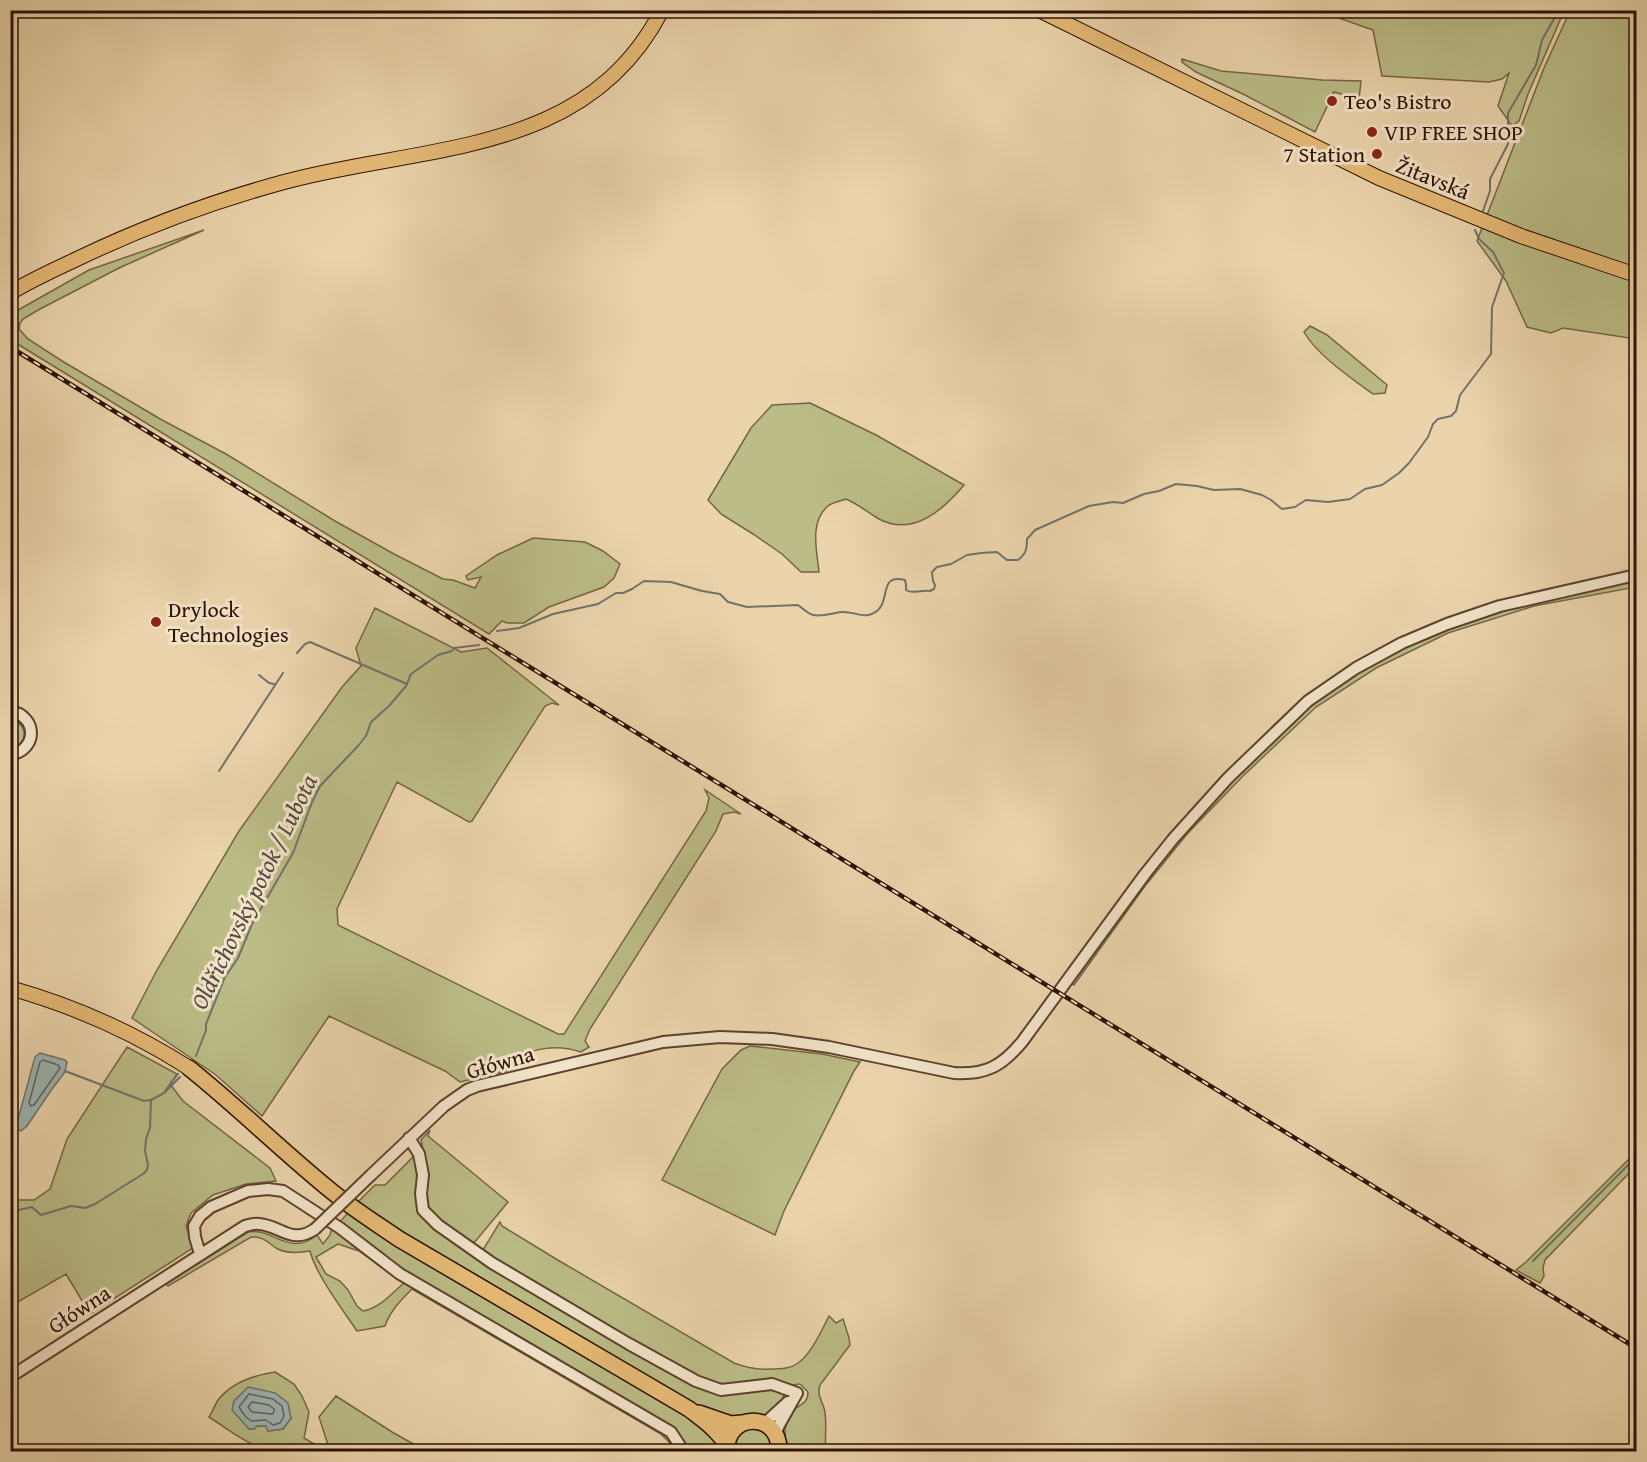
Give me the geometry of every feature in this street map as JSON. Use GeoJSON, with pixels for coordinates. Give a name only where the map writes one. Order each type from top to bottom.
{"type":"FeatureCollection","features":[{"type":"Feature","properties":{"kind":"highway"},"geometry":{"type":"LineString","coordinates":[[189,1068],[216,1089],[312,1175],[368,1219],[689,1409],[723,1438],[727,1449]]}},
{"type":"Feature","properties":{"kind":"highway"},"geometry":{"type":"LineString","coordinates":[[689,1409],[731,1424],[758,1421],[771,1428],[779,1441],[779,1452]]}},
{"type":"Feature","properties":{"kind":"highway"},"geometry":{"type":"LineString","coordinates":[[727,1449],[731,1433],[742,1423]]}},
{"type":"Feature","properties":{"kind":"main road"},"geometry":{"type":"LineString","coordinates":[[10,293],[109,244],[166,220],[223,200],[317,174],[486,141],[548,120],[610,79],[645,38],[663,10]]}},
{"type":"Feature","properties":{"kind":"main road","name":"Žitavská"},"geometry":{"type":"LineString","coordinates":[[1039,10],[1379,178],[1521,236],[1636,275]]}},
{"type":"Feature","properties":{"kind":"main road"},"geometry":{"type":"LineString","coordinates":[[10,988],[61,1004],[112,1025],[189,1068]]}},
{"type":"Feature","properties":{"kind":"street","name":"Główna"},"geometry":{"type":"LineString","coordinates":[[10,1377],[240,1229],[255,1223],[292,1235],[305,1236],[449,1102],[477,1086],[663,1042],[720,1036],[772,1039],[829,1047],[954,1073],[982,1072],[994,1067],[1010,1057],[1173,839],[1228,778],[1308,701],[1356,668],[1402,643],[1447,624],[1500,606],[1636,575]]}},
{"type":"Feature","properties":{"kind":"street"},"geometry":{"type":"LineString","coordinates":[[10,711],[19,713],[25,718],[31,731],[28,745],[23,750],[10,755]]}},
{"type":"Feature","properties":{"kind":"street"},"geometry":{"type":"LineString","coordinates":[[409,1138],[419,1154],[423,1175],[421,1194],[423,1210],[438,1225],[492,1263],[696,1381],[721,1390],[772,1384],[797,1393],[779,1425],[771,1428]]}},
{"type":"Feature","properties":{"kind":"street"},"geometry":{"type":"LineString","coordinates":[[200,1254],[194,1226],[200,1216],[211,1207],[248,1191],[268,1189],[284,1191],[340,1228],[400,1274],[671,1432],[684,1452]]}},
{"type":"Feature","properties":{"kind":"green space"},"geometry":{"type":"Polygon","coordinates":[[[1319,11],[1564,11],[1528,94],[1519,121],[1512,126],[1498,106],[1509,73],[1502,79],[1489,82],[1382,76],[1373,30],[1319,11]]]}},
{"type":"Feature","properties":{"kind":"green space"},"geometry":{"type":"Polygon","coordinates":[[[1570,11],[1636,11],[1636,339],[1563,328],[1551,333],[1527,327],[1506,281],[1477,241],[1544,68],[1570,11]]]}},
{"type":"Feature","properties":{"kind":"green space"},"geometry":{"type":"Polygon","coordinates":[[[1182,59],[1221,71],[1361,81],[1359,99],[1334,92],[1315,132],[1196,72],[1182,62],[1182,59]]]}},
{"type":"Feature","properties":{"kind":"green space"},"geometry":{"type":"Polygon","coordinates":[[[204,230],[119,268],[40,309],[23,319],[19,329],[28,339],[62,361],[162,420],[226,454],[335,521],[443,579],[475,588],[481,577],[468,580],[466,576],[497,555],[533,538],[585,542],[603,551],[620,564],[614,578],[604,587],[549,607],[524,623],[502,621],[489,634],[11,340],[11,314],[89,270],[204,230]]]}},
{"type":"Feature","properties":{"kind":"green space"},"geometry":{"type":"Polygon","coordinates":[[[1310,326],[1327,335],[1387,385],[1385,393],[1373,394],[1326,358],[1304,332],[1310,326]]]}},
{"type":"Feature","properties":{"kind":"green space"},"geometry":{"type":"Polygon","coordinates":[[[810,403],[876,435],[964,485],[937,511],[915,523],[904,525],[892,524],[879,519],[846,499],[828,506],[818,520],[816,528],[819,572],[801,572],[782,554],[721,514],[708,500],[751,428],[772,405],[810,403]]]}},
{"type":"Feature","properties":{"kind":"green space"},"geometry":{"type":"Polygon","coordinates":[[[1636,578],[1636,587],[1534,606],[1448,633],[1376,668],[1316,707],[1243,776],[1187,834],[1145,886],[1074,985],[1069,982],[1184,831],[1313,703],[1374,662],[1446,629],[1534,601],[1636,578]]]}},
{"type":"Feature","properties":{"kind":"green space"},"geometry":{"type":"Polygon","coordinates":[[[375,608],[461,652],[487,648],[559,705],[552,703],[545,706],[472,821],[469,822],[397,782],[337,909],[338,925],[558,1034],[564,1034],[706,811],[709,798],[705,790],[741,814],[734,812],[723,814],[716,831],[590,1029],[585,1041],[589,1047],[581,1052],[555,1048],[530,1052],[513,1059],[510,1070],[460,1082],[445,1071],[329,1016],[262,1116],[216,1075],[132,1018],[157,970],[239,831],[342,687],[361,666],[356,648],[375,608]]]}},
{"type":"Feature","properties":{"kind":"green space"},"geometry":{"type":"Polygon","coordinates":[[[10,719],[21,725],[24,734],[21,743],[10,750],[10,719]]]}},
{"type":"Feature","properties":{"kind":"green space"},"geometry":{"type":"Polygon","coordinates":[[[750,1046],[822,1054],[860,1062],[784,1211],[775,1235],[662,1180],[722,1069],[741,1050],[750,1046]]]}},
{"type":"Feature","properties":{"kind":"green space"},"geometry":{"type":"Polygon","coordinates":[[[127,1047],[177,1074],[170,1084],[183,1101],[270,1168],[276,1181],[246,1184],[213,1195],[191,1213],[186,1226],[193,1248],[90,1314],[66,1274],[16,1303],[10,1294],[11,1200],[34,1200],[50,1189],[67,1139],[127,1047]]]}},
{"type":"Feature","properties":{"kind":"green space"},"geometry":{"type":"Polygon","coordinates":[[[430,1130],[428,1136],[508,1202],[473,1244],[483,1250],[500,1222],[502,1226],[556,1259],[734,1363],[752,1368],[781,1369],[795,1365],[812,1348],[829,1316],[836,1323],[843,1319],[850,1345],[819,1388],[825,1413],[826,1451],[786,1451],[786,1425],[796,1408],[804,1402],[808,1395],[800,1384],[792,1385],[784,1392],[780,1404],[771,1412],[754,1418],[727,1420],[710,1413],[405,1233],[358,1202],[375,1185],[385,1185],[414,1156],[424,1154],[421,1140],[430,1130]]]}},
{"type":"Feature","properties":{"kind":"green space"},"geometry":{"type":"Polygon","coordinates":[[[1636,1152],[1636,1166],[1545,1260],[1544,1276],[1540,1283],[1516,1270],[1526,1262],[1636,1152]]]}},
{"type":"Feature","properties":{"kind":"green space"},"geometry":{"type":"Polygon","coordinates":[[[348,1213],[471,1290],[702,1425],[715,1434],[722,1451],[675,1451],[661,1434],[412,1289],[393,1311],[385,1326],[357,1331],[324,1281],[310,1251],[297,1253],[284,1251],[262,1238],[251,1237],[168,1286],[166,1284],[248,1232],[257,1232],[298,1244],[317,1235],[323,1244],[331,1231],[348,1213]],[[338,1244],[316,1257],[326,1274],[340,1281],[363,1311],[380,1304],[404,1283],[359,1251],[338,1244]]]}},
{"type":"Feature","properties":{"kind":"green space"},"geometry":{"type":"Polygon","coordinates":[[[275,1372],[294,1384],[309,1412],[304,1438],[326,1451],[258,1451],[259,1447],[240,1438],[209,1417],[218,1400],[230,1388],[244,1380],[275,1372]],[[291,1418],[248,1427],[254,1429],[257,1426],[266,1426],[268,1431],[283,1429],[291,1418]]]}},
{"type":"Feature","properties":{"kind":"green space"},"geometry":{"type":"Polygon","coordinates":[[[336,1396],[426,1451],[330,1451],[319,1417],[336,1396]]]}},
{"type":"Feature","properties":{"kind":"green space"},"geometry":{"type":"Polygon","coordinates":[[[753,1428],[769,1435],[773,1451],[735,1452],[739,1436],[753,1428]]]}},
{"type":"Feature","properties":{"kind":"water"},"geometry":{"type":"Polygon","coordinates":[[[40,1053],[65,1060],[67,1062],[65,1072],[27,1126],[21,1131],[17,1128],[17,1123],[35,1057],[40,1053]]]}},
{"type":"Feature","properties":{"kind":"water"},"geometry":{"type":"Polygon","coordinates":[[[248,1387],[275,1393],[288,1403],[291,1418],[283,1429],[268,1431],[266,1426],[257,1426],[249,1429],[232,1410],[234,1401],[248,1387]]]}},
{"type":"Feature","properties":{"kind":"waterway","name":"Oldřichovský potok / Lubota"},"geometry":{"type":"LineString","coordinates":[[1483,211],[1490,191],[1490,179],[1508,144],[1508,113],[1536,65],[1542,40],[1559,10]]}},
{"type":"Feature","properties":{"kind":"waterway","name":"Oldřichovský potok / Lubota"},"geometry":{"type":"LineString","coordinates":[[497,631],[519,628],[553,614],[598,604],[644,581],[671,582],[720,594],[728,602],[747,607],[798,605],[813,615],[842,612],[869,615],[882,606],[886,589],[892,580],[905,580],[908,591],[930,591],[935,585],[932,572],[937,567],[951,564],[967,555],[981,553],[997,552],[1007,560],[1018,560],[1026,551],[1027,539],[1035,530],[1089,506],[1113,502],[1123,503],[1176,484],[1214,490],[1240,489],[1262,495],[1282,509],[1295,507],[1306,500],[1328,502],[1350,499],[1365,489],[1382,485],[1409,463],[1428,437],[1433,424],[1438,419],[1451,416],[1456,411],[1460,395],[1491,354],[1492,307],[1504,273],[1493,252],[1479,239],[1475,230]]}},
{"type":"Feature","properties":{"kind":"waterway"},"geometry":{"type":"LineString","coordinates":[[297,653],[310,642],[407,684]]}},
{"type":"Feature","properties":{"kind":"waterway","name":"Oldřichovský potok / Lubota"},"geometry":{"type":"LineString","coordinates":[[196,1056],[225,977],[238,958],[252,924],[293,853],[320,786],[358,746],[366,736],[371,722],[406,686],[411,674],[438,655],[452,651],[454,648],[479,645]]}},
{"type":"Feature","properties":{"kind":"waterway"},"geometry":{"type":"LineString","coordinates":[[219,771],[283,673]]}},
{"type":"Feature","properties":{"kind":"waterway"},"geometry":{"type":"LineString","coordinates":[[259,675],[274,684]]}},
{"type":"Feature","properties":{"kind":"waterway"},"geometry":{"type":"LineString","coordinates":[[65,1071],[144,1101],[150,1100]]}},
{"type":"Feature","properties":{"kind":"waterway","name":"Oldřichovský potok / Lubota"},"geometry":{"type":"LineString","coordinates":[[165,1091],[178,1074]]}},
{"type":"Feature","properties":{"kind":"waterway","name":"Oldřichovský potok / Lubota"},"geometry":{"type":"LineString","coordinates":[[10,1212],[32,1207],[41,1215],[71,1206],[85,1208],[143,1174],[148,1165],[145,1151],[150,1128],[151,1100],[164,1093],[180,1077]]}},
{"type":"Feature","properties":{"kind":"waterway"},"geometry":{"type":"LineString","coordinates":[[1533,1261],[1636,1157]]}},
{"type":"Feature","properties":{"kind":"railway"},"geometry":{"type":"LineString","coordinates":[[10,347],[1636,1348]]}},
{"type":"Feature","properties":{"kind":"place","name":"Teo's Bistro"},"geometry":{"type":"Point","coordinates":[1332,101]}},
{"type":"Feature","properties":{"kind":"place","name":"VIP FREE SHOP"},"geometry":{"type":"Point","coordinates":[1372,132]}},
{"type":"Feature","properties":{"kind":"place","name":"7 Station"},"geometry":{"type":"Point","coordinates":[1377,154]}},
{"type":"Feature","properties":{"kind":"place","name":"Drylock Technologies"},"geometry":{"type":"Point","coordinates":[156,622]}}]}
